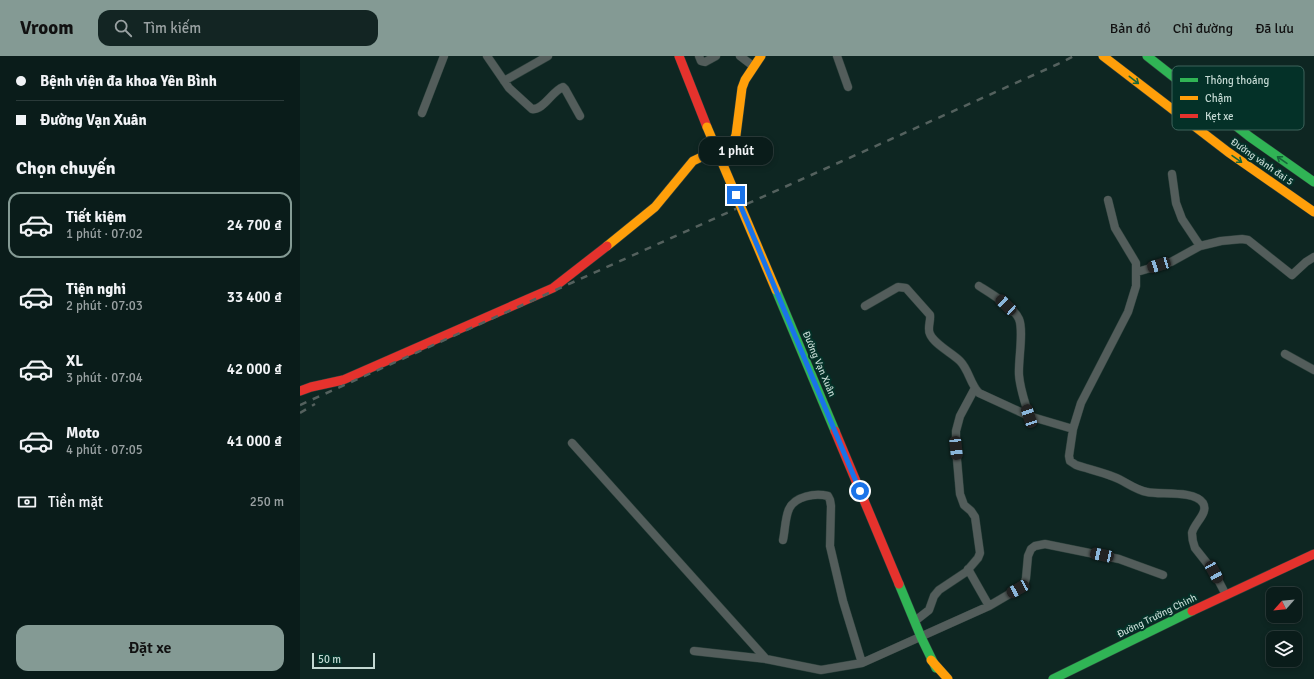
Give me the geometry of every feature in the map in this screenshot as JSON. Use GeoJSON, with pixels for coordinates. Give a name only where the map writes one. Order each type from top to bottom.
{"type":"FeatureCollection","features":[{"type":"Feature","properties":{"kind":"main road","name":"Đường Vạn Xuân"},"geometry":{"type":"LineString","coordinates":[[679,56],[921,637],[931,660],[942,679]]}},
{"type":"Feature","properties":{"kind":"main road"},"geometry":{"type":"LineString","coordinates":[[300,391],[315,385],[335,383],[546,291],[561,283],[655,206],[693,161],[729,144],[734,140],[736,135],[742,88],[745,80],[761,56]]}},
{"type":"Feature","properties":{"kind":"main road","name":"Đường vành đai 5"},"geometry":{"type":"LineString","coordinates":[[1103,56],[1172,109]]}},
{"type":"Feature","properties":{"kind":"main road","name":"Đường vành đai 5"},"geometry":{"type":"LineString","coordinates":[[1146,56],[1172,76]]}},
{"type":"Feature","properties":{"kind":"main road","name":"Đường vành đai 5"},"geometry":{"type":"LineString","coordinates":[[1199,130],[1228,152],[1314,212]]}},
{"type":"Feature","properties":{"kind":"main road","name":"Đường vành đai 5"},"geometry":{"type":"LineString","coordinates":[[1241,130],[1314,182]]}},
{"type":"Feature","properties":{"kind":"main road","name":"Đường Trường Chinh"},"geometry":{"type":"LineString","coordinates":[[1053,679],[1314,554]]}},
{"type":"Feature","properties":{"kind":"main road"},"geometry":{"type":"LineString","coordinates":[[931,660],[935,679]]}},
{"type":"Feature","properties":{"kind":"main road"},"geometry":{"type":"LineString","coordinates":[[931,660],[948,679]]}},
{"type":"Feature","properties":{"kind":"street"},"geometry":{"type":"LineString","coordinates":[[422,113],[444,56]]}},
{"type":"Feature","properties":{"kind":"street"},"geometry":{"type":"LineString","coordinates":[[487,56],[513,93],[532,109],[539,108],[558,89],[563,87],[580,116]]}},
{"type":"Feature","properties":{"kind":"street"},"geometry":{"type":"LineString","coordinates":[[504,81],[548,56]]}},
{"type":"Feature","properties":{"kind":"street"},"geometry":{"type":"LineString","coordinates":[[699,56],[702,61],[705,62],[716,56]]}},
{"type":"Feature","properties":{"kind":"street"},"geometry":{"type":"LineString","coordinates":[[740,56],[754,66]]}},
{"type":"Feature","properties":{"kind":"street"},"geometry":{"type":"LineString","coordinates":[[837,56],[848,87]]}},
{"type":"Feature","properties":{"kind":"street"},"geometry":{"type":"LineString","coordinates":[[1172,174],[1176,204],[1182,219],[1200,246]]}},
{"type":"Feature","properties":{"kind":"street"},"geometry":{"type":"LineString","coordinates":[[1108,200],[1115,228],[1136,263],[1136,286],[1128,312],[1081,403],[1073,429],[1069,456],[1070,461],[1076,465],[1115,477],[1132,487],[1147,492],[1171,493],[1199,499],[1203,503],[1204,512],[1192,532],[1193,543],[1195,548],[1214,572],[1226,595]]}},
{"type":"Feature","properties":{"kind":"street"},"geometry":{"type":"LineString","coordinates":[[1137,272],[1171,262],[1200,246],[1238,239],[1248,240],[1292,275],[1314,257]]}},
{"type":"Feature","properties":{"kind":"street"},"geometry":{"type":"LineString","coordinates":[[979,286],[997,297],[1019,319],[1019,374],[1021,392],[1029,416]]}},
{"type":"Feature","properties":{"kind":"street"},"geometry":{"type":"LineString","coordinates":[[865,306],[898,287],[906,288],[930,315],[931,320],[928,329],[933,339],[964,366],[975,388],[980,393],[1029,416],[1073,429]]}},
{"type":"Feature","properties":{"kind":"street"},"geometry":{"type":"LineString","coordinates":[[1286,354],[1314,370]]}},
{"type":"Feature","properties":{"kind":"street"},"geometry":{"type":"LineString","coordinates":[[915,621],[929,610],[934,596],[939,590],[968,569],[978,558],[980,553],[980,544],[975,517],[964,505],[960,494],[956,448],[956,431],[960,416],[975,388]]}},
{"type":"Feature","properties":{"kind":"street"},"geometry":{"type":"LineString","coordinates":[[572,443],[766,659]]}},
{"type":"Feature","properties":{"kind":"street"},"geometry":{"type":"LineString","coordinates":[[783,540],[789,508],[796,501],[810,495],[820,494],[828,496],[831,506],[830,546],[843,601],[862,664]]}},
{"type":"Feature","properties":{"kind":"street"},"geometry":{"type":"LineString","coordinates":[[694,651],[766,659],[821,670],[862,664],[988,606],[1018,589],[1024,584],[1026,578],[1028,556],[1031,549],[1035,546],[1045,544],[1118,559],[1163,574]]}},
{"type":"Feature","properties":{"kind":"street"},"geometry":{"type":"LineString","coordinates":[[968,569],[988,606]]}},
{"type":"Feature","properties":{"kind":"railway"},"geometry":{"type":"LineString","coordinates":[[300,405],[1074,56]]}},
{"type":"Feature","properties":{"kind":"railway"},"geometry":{"type":"LineString","coordinates":[[300,413],[315,404]]}},
{"type":"Feature","properties":{"kind":"traffic: fast"},"geometry":{"type":"LineString","coordinates":[[1147,56],[1172,76]]}},
{"type":"Feature","properties":{"kind":"traffic: fast"},"geometry":{"type":"LineString","coordinates":[[1241,130],[1314,182]]}},
{"type":"Feature","properties":{"kind":"traffic: fast"},"geometry":{"type":"LineString","coordinates":[[776,290],[835,431]]}},
{"type":"Feature","properties":{"kind":"traffic: fast"},"geometry":{"type":"LineString","coordinates":[[899,584],[921,637],[936,668]]}},
{"type":"Feature","properties":{"kind":"traffic: fast"},"geometry":{"type":"LineString","coordinates":[[1053,679],[1192,611]]}},
{"type":"Feature","properties":{"kind":"traffic: slow"},"geometry":{"type":"LineString","coordinates":[[607,246],[655,207],[693,161],[729,144],[734,140],[736,135],[742,88],[745,80],[761,56]]}},
{"type":"Feature","properties":{"kind":"traffic: slow"},"geometry":{"type":"LineString","coordinates":[[1103,56],[1172,109]]}},
{"type":"Feature","properties":{"kind":"traffic: slow"},"geometry":{"type":"LineString","coordinates":[[707,127],[776,290]]}},
{"type":"Feature","properties":{"kind":"traffic: slow"},"geometry":{"type":"LineString","coordinates":[[1199,130],[1228,152],[1314,212]]}},
{"type":"Feature","properties":{"kind":"traffic: slow"},"geometry":{"type":"LineString","coordinates":[[931,660],[948,679]]}},
{"type":"Feature","properties":{"kind":"traffic: jam"},"geometry":{"type":"LineString","coordinates":[[679,56],[707,127]]}},
{"type":"Feature","properties":{"kind":"traffic: jam"},"geometry":{"type":"LineString","coordinates":[[300,391],[343,380],[553,288],[607,246]]}},
{"type":"Feature","properties":{"kind":"traffic: jam"},"geometry":{"type":"LineString","coordinates":[[835,431],[899,584]]}},
{"type":"Feature","properties":{"kind":"traffic: jam"},"geometry":{"type":"LineString","coordinates":[[1192,611],[1314,554]]}},
{"type":"Feature","properties":{"kind":"route"},"geometry":{"type":"LineString","coordinates":[[736,195],[860,491]]}}]}
